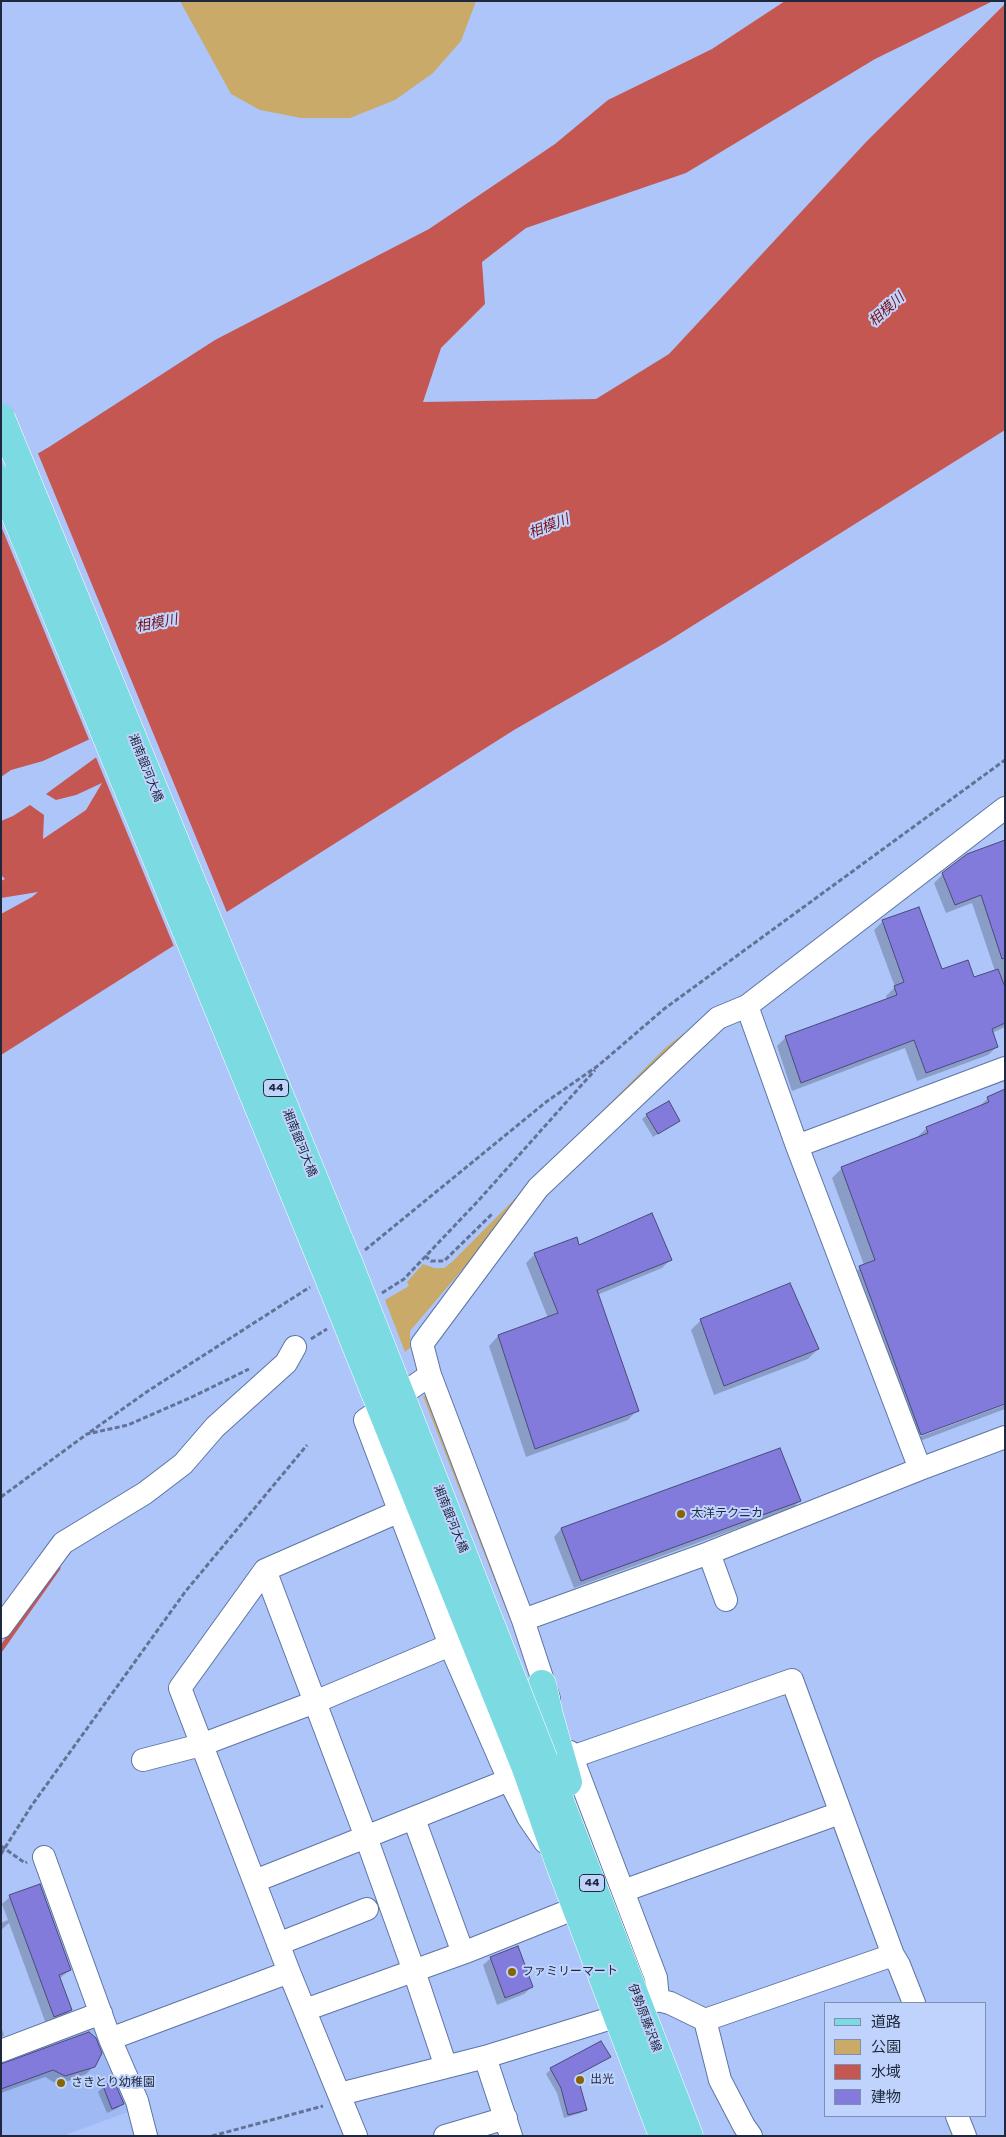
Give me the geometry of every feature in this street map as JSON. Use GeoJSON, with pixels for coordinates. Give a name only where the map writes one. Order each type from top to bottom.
{"type":"FeatureCollection","features":[{"type":"Feature","properties":{"kind":"main road","name":"湘南銀河大橋"},"geometry":{"type":"LineString","coordinates":[[1,418],[349,1264],[526,1769]]}},
{"type":"Feature","properties":{"kind":"main road","name":"湘南銀河大橋"},"geometry":{"type":"LineString","coordinates":[[1,480],[324,1267],[526,1769]]}},
{"type":"Feature","properties":{"kind":"main road"},"geometry":{"type":"LineString","coordinates":[[542,1684],[548,1715],[576,1807],[570,1823]]}},
{"type":"Feature","properties":{"kind":"main road","name":"伊勢原藤沢線"},"geometry":{"type":"LineString","coordinates":[[526,1769],[570,1823],[638,2008],[689,2136]]}},
{"type":"Feature","properties":{"kind":"main road","name":"伊勢原藤沢線"},"geometry":{"type":"LineString","coordinates":[[526,1769],[576,1908],[638,2008],[663,2136]]}},
{"type":"Feature","properties":{"kind":"street"},"geometry":{"type":"LineString","coordinates":[[638,2008],[656,1978],[572,1757],[542,1684],[523,1620],[430,1376],[422,1344],[538,1188],[718,1018],[747,1006],[1005,808]]}},
{"type":"Feature","properties":{"kind":"street"},"geometry":{"type":"LineString","coordinates":[[747,1006],[797,1146],[920,1469]]}},
{"type":"Feature","properties":{"kind":"street"},"geometry":{"type":"LineString","coordinates":[[797,1146],[1005,1068]]}},
{"type":"Feature","properties":{"kind":"street"},"geometry":{"type":"LineString","coordinates":[[1,1627],[62,1543],[144,1494],[183,1464],[215,1428],[286,1363],[295,1347]]}},
{"type":"Feature","properties":{"kind":"street"},"geometry":{"type":"LineString","coordinates":[[254,1880],[414,1819],[526,1769],[450,1645],[365,1420],[430,1376]]}},
{"type":"Feature","properties":{"kind":"street"},"geometry":{"type":"LineString","coordinates":[[523,1620],[709,1553],[1005,1437]]}},
{"type":"Feature","properties":{"kind":"street"},"geometry":{"type":"LineString","coordinates":[[356,2136],[278,1944],[180,1688],[265,1570],[400,1511]]}},
{"type":"Feature","properties":{"kind":"street"},"geometry":{"type":"LineString","coordinates":[[709,1553],[726,1600]]}},
{"type":"Feature","properties":{"kind":"street"},"geometry":{"type":"LineString","coordinates":[[265,1570],[366,1837],[446,2067]]}},
{"type":"Feature","properties":{"kind":"street"},"geometry":{"type":"LineString","coordinates":[[143,1760],[201,1745],[314,1702],[450,1645]]}},
{"type":"Feature","properties":{"kind":"street"},"geometry":{"type":"LineString","coordinates":[[572,1757],[792,1680],[893,1955],[899,1964],[914,2002]]}},
{"type":"Feature","properties":{"kind":"street"},"geometry":{"type":"LineString","coordinates":[[623,1891],[840,1813]]}},
{"type":"Feature","properties":{"kind":"street"},"geometry":{"type":"LineString","coordinates":[[414,1819],[463,1953]]}},
{"type":"Feature","properties":{"kind":"street"},"geometry":{"type":"LineString","coordinates":[[34,1860],[137,2101],[146,2136]]}},
{"type":"Feature","properties":{"kind":"street"},"geometry":{"type":"LineString","coordinates":[[305,2010],[463,1953],[576,1908]]}},
{"type":"Feature","properties":{"kind":"street"},"geometry":{"type":"LineString","coordinates":[[278,1944],[367,1909]]}},
{"type":"Feature","properties":{"kind":"street"},"geometry":{"type":"LineString","coordinates":[[342,2098],[485,2057],[638,2008],[670,2003],[705,2020],[893,1955]]}},
{"type":"Feature","properties":{"kind":"street"},"geometry":{"type":"LineString","coordinates":[[110,2038],[289,1972]]}},
{"type":"Feature","properties":{"kind":"street"},"geometry":{"type":"LineString","coordinates":[[1,2051],[101,2013]]}},
{"type":"Feature","properties":{"kind":"street"},"geometry":{"type":"LineString","coordinates":[[705,2020],[720,2080],[751,2136]]}},
{"type":"Feature","properties":{"kind":"street"},"geometry":{"type":"LineString","coordinates":[[445,2136],[508,2127],[485,2057]]}},
{"type":"Feature","properties":{"kind":"street"},"geometry":{"type":"LineString","coordinates":[[957,2117],[965,2136]]}},
{"type":"Feature","properties":{"kind":"path"},"geometry":{"type":"LineString","coordinates":[[358,1256],[546,1102],[600,1065],[664,1009],[1005,760]]}},
{"type":"Feature","properties":{"kind":"path"},"geometry":{"type":"LineString","coordinates":[[404,1279],[478,1201],[600,1065]]}},
{"type":"Feature","properties":{"kind":"path"},"geometry":{"type":"LineString","coordinates":[[1,1497],[148,1391],[317,1283]]}},
{"type":"Feature","properties":{"kind":"path"},"geometry":{"type":"LineString","coordinates":[[295,1347],[319,1334]]}},
{"type":"Feature","properties":{"kind":"path"},"geometry":{"type":"LineString","coordinates":[[87,1434],[128,1425],[194,1396],[250,1368]]}},
{"type":"Feature","properties":{"kind":"path"},"geometry":{"type":"LineString","coordinates":[[1,1854],[32,1805],[185,1592],[307,1445]]}},
{"type":"Feature","properties":{"kind":"path"},"geometry":{"type":"LineString","coordinates":[[1,1846],[34,1860]]}},
{"type":"Feature","properties":{"kind":"path"},"geometry":{"type":"LineString","coordinates":[[212,2136],[342,2098]]}},
{"type":"Feature","properties":{"kind":"shaded area","name":"さきとり幼稚園"},"geometry":{"type":"Polygon","coordinates":[[[95,2020],[133,2110],[63,2136],[1,2136],[1,2055],[95,2020]]]}},
{"type":"Feature","properties":{"kind":"green space"},"geometry":{"type":"Polygon","coordinates":[[[180,1],[476,1],[461,41],[433,73],[395,100],[350,118],[301,118],[260,110],[231,94],[180,1]]]}},
{"type":"Feature","properties":{"kind":"green space"},"geometry":{"type":"Polygon","coordinates":[[[684,1033],[687,1037],[517,1205],[410,1331],[410,1348],[405,1352],[385,1300],[409,1286],[407,1282],[423,1264],[434,1268],[444,1268],[452,1262],[664,1049],[684,1033]]]}},
{"type":"Feature","properties":{"kind":"green space"},"geometry":{"type":"Polygon","coordinates":[[[423,1396],[428,1396],[514,1619],[510,1620],[423,1396]]]}},
{"type":"Feature","properties":{"kind":"water","name":"相模川"},"geometry":{"type":"Polygon","coordinates":[[[785,1],[993,1],[875,59],[686,173],[526,228],[482,262],[485,304],[441,348],[423,402],[596,399],[669,354],[867,141],[1005,4],[1005,430],[665,643],[514,730],[1,1055],[1,914],[38,892],[1,898],[1,881],[5,879],[1,875],[1,821],[30,805],[44,815],[43,839],[86,810],[102,783],[76,795],[56,800],[46,794],[117,742],[122,724],[43,761],[11,770],[1,777],[1,475],[49,447],[215,340],[429,229],[555,144],[608,100],[712,49],[785,1]]]}},
{"type":"Feature","properties":{"kind":"pier"},"geometry":{"type":"Polygon","coordinates":[[[37,451],[228,915],[175,949],[95,755],[115,740],[119,728],[90,742],[1,526],[1,472],[37,451]]]}},
{"type":"Feature","properties":{"kind":"building"},"geometry":{"type":"Polygon","coordinates":[[[1005,840],[1005,958],[1002,959],[981,895],[955,905],[942,873],[967,854],[1005,840]]]}},
{"type":"Feature","properties":{"kind":"building"},"geometry":{"type":"Polygon","coordinates":[[[919,907],[942,969],[968,960],[974,977],[998,969],[1005,987],[1005,1023],[992,1029],[998,1047],[926,1073],[914,1040],[801,1083],[785,1036],[897,995],[894,986],[904,982],[882,920],[919,907]]]}},
{"type":"Feature","properties":{"kind":"building"},"geometry":{"type":"Polygon","coordinates":[[[1005,1089],[1005,1404],[921,1435],[859,1266],[875,1260],[841,1167],[928,1133],[926,1127],[989,1102],[987,1097],[1005,1089]]]}},
{"type":"Feature","properties":{"kind":"building"},"geometry":{"type":"Polygon","coordinates":[[[669,1101],[680,1121],[658,1134],[646,1114],[669,1101]]]}},
{"type":"Feature","properties":{"kind":"building"},"geometry":{"type":"Polygon","coordinates":[[[652,1213],[672,1260],[597,1290],[639,1411],[535,1449],[498,1335],[558,1313],[534,1253],[577,1237],[579,1245],[652,1213]]]}},
{"type":"Feature","properties":{"kind":"building"},"geometry":{"type":"Polygon","coordinates":[[[790,1283],[819,1349],[724,1386],[700,1319],[790,1283]]]}},
{"type":"Feature","properties":{"kind":"building","name":"太洋テクニカ"},"geometry":{"type":"Polygon","coordinates":[[[780,1448],[801,1501],[581,1581],[561,1528],[780,1448]]]}},
{"type":"Feature","properties":{"kind":"building"},"geometry":{"type":"Polygon","coordinates":[[[40,1884],[71,1970],[59,1975],[72,2010],[54,2017],[9,1895],[40,1884]]]}},
{"type":"Feature","properties":{"kind":"building","name":"ファミリーマート"},"geometry":{"type":"Polygon","coordinates":[[[518,1946],[533,1987],[505,1998],[490,1957],[518,1946]]]}},
{"type":"Feature","properties":{"kind":"building"},"geometry":{"type":"Polygon","coordinates":[[[89,2032],[96,2038],[102,2053],[95,2067],[65,2076],[53,2070],[1,2089],[1,2064],[89,2032]]]}},
{"type":"Feature","properties":{"kind":"building"},"geometry":{"type":"Polygon","coordinates":[[[601,2041],[611,2057],[577,2075],[587,2110],[568,2115],[561,2088],[550,2068],[601,2041]]]}},
{"type":"Feature","properties":{"kind":"building"},"geometry":{"type":"Polygon","coordinates":[[[114,2081],[124,2104],[112,2109],[103,2086],[114,2081]]]}},
{"type":"Feature","properties":{"kind":"waterway"},"geometry":{"type":"LineString","coordinates":[[1,1649],[58,1568]]}},
{"type":"Feature","properties":{"kind":"place","name":"太洋テクニカ"},"geometry":{"type":"Point","coordinates":[681,1514]}},
{"type":"Feature","properties":{"kind":"place","name":"ファミリーマート"},"geometry":{"type":"Point","coordinates":[512,1972]}},
{"type":"Feature","properties":{"kind":"place","name":"出光"},"geometry":{"type":"Point","coordinates":[580,2080]}},
{"type":"Feature","properties":{"kind":"place","name":"さきとり幼稚園"},"geometry":{"type":"Point","coordinates":[61,2083]}}]}
